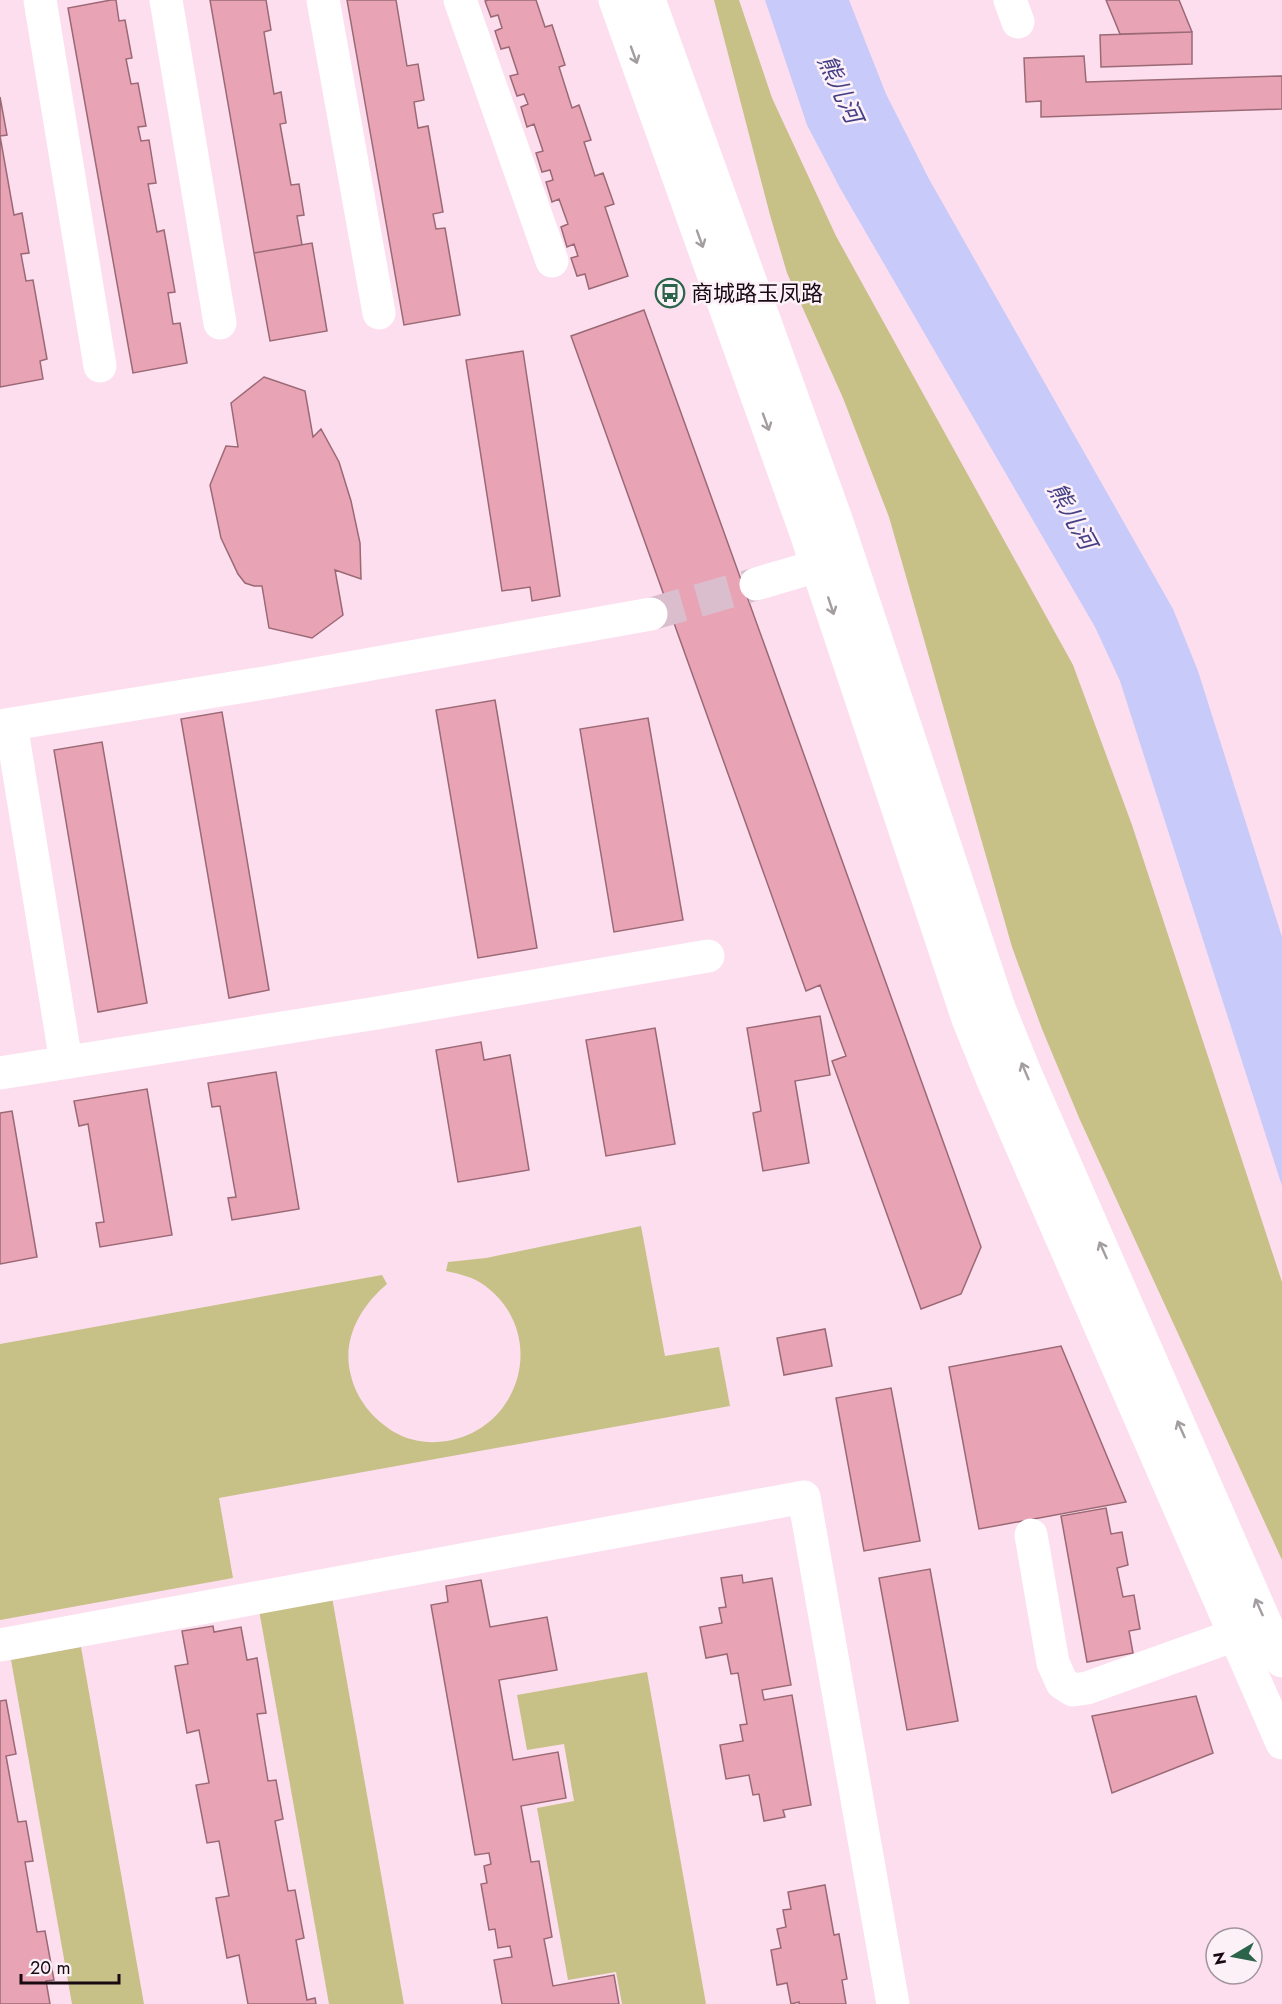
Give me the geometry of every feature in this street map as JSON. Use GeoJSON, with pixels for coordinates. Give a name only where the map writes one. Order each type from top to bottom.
{"type":"FeatureCollection","features":[{"type":"Feature","properties":{"kind":"street"},"geometry":{"type":"LineString","coordinates":[[40,0],[100,366]]}},
{"type":"Feature","properties":{"kind":"street"},"geometry":{"type":"LineString","coordinates":[[166,0],[220,323]]}},
{"type":"Feature","properties":{"kind":"street"},"geometry":{"type":"LineString","coordinates":[[323,0],[379,314]]}},
{"type":"Feature","properties":{"kind":"street"},"geometry":{"type":"LineString","coordinates":[[460,0],[552,261]]}},
{"type":"Feature","properties":{"kind":"street"},"geometry":{"type":"LineString","coordinates":[[615,0],[817,566],[968,1019],[1282,1743]]}},
{"type":"Feature","properties":{"kind":"street"},"geometry":{"type":"LineString","coordinates":[[649,0],[837,522],[999,1008],[1282,1661]]}},
{"type":"Feature","properties":{"kind":"street"},"geometry":{"type":"LineString","coordinates":[[756,584],[817,566]]}},
{"type":"Feature","properties":{"kind":"street"},"geometry":{"type":"LineString","coordinates":[[66,1062],[5,725],[270,682],[651,614]]}},
{"type":"Feature","properties":{"kind":"street"},"geometry":{"type":"LineString","coordinates":[[0,1073],[708,956]]}},
{"type":"Feature","properties":{"kind":"street"},"geometry":{"type":"LineString","coordinates":[[0,1644],[804,1497],[892,2004]]}},
{"type":"Feature","properties":{"kind":"street"},"geometry":{"type":"LineString","coordinates":[[1031,1535],[1053,1663],[1062,1683],[1073,1690],[1087,1689],[1235,1635]]}},
{"type":"Feature","properties":{"kind":"shaded area"},"geometry":{"type":"Polygon","coordinates":[[[714,0],[739,0],[772,98],[836,236],[1073,665],[1132,825],[1282,1282],[1282,1560],[1080,1120],[1042,1029],[1012,947],[889,517],[843,398],[787,273],[714,0]]]}},
{"type":"Feature","properties":{"kind":"shaded area"},"geometry":{"type":"Polygon","coordinates":[[[641,1226],[665,1356],[719,1347],[730,1406],[219,1498],[233,1578],[0,1620],[0,1344],[382,1275],[387,1284],[369,1302],[351,1336],[349,1362],[357,1393],[379,1421],[394,1432],[419,1441],[447,1441],[473,1432],[494,1418],[509,1398],[518,1375],[520,1351],[516,1327],[504,1304],[480,1282],[446,1271],[448,1262],[486,1258],[641,1226]]]}},
{"type":"Feature","properties":{"kind":"shaded area"},"geometry":{"type":"Polygon","coordinates":[[[332,1597],[404,2004],[329,2004],[259,1610],[332,1597]]]}},
{"type":"Feature","properties":{"kind":"shaded area"},"geometry":{"type":"Polygon","coordinates":[[[81,1647],[144,2004],[72,2004],[11,1660],[81,1647]]]}},
{"type":"Feature","properties":{"kind":"shaded area"},"geometry":{"type":"Polygon","coordinates":[[[647,1672],[706,2004],[622,2004],[616,1972],[568,1980],[537,1808],[574,1801],[564,1744],[527,1750],[517,1695],[647,1672]]]}},
{"type":"Feature","properties":{"kind":"water","name":"熊儿河"},"geometry":{"type":"Polygon","coordinates":[[[765,0],[849,0],[886,94],[929,179],[1173,609],[1198,671],[1282,937],[1282,1186],[1120,681],[1095,627],[840,188],[807,125],[765,0]]]}},
{"type":"Feature","properties":{"kind":"building"},"geometry":{"type":"Polygon","coordinates":[[[116,0],[119,21],[125,20],[132,58],[126,59],[131,84],[138,83],[146,126],[138,127],[141,141],[149,140],[156,183],[148,184],[157,232],[164,230],[175,292],[168,293],[173,324],[180,323],[187,363],[133,373],[68,8],[116,0]]]}},
{"type":"Feature","properties":{"kind":"building"},"geometry":{"type":"Polygon","coordinates":[[[210,0],[266,0],[271,30],[264,32],[274,94],[281,92],[286,123],[280,124],[291,185],[299,184],[304,215],[297,216],[302,245],[254,253],[210,0]]]}},
{"type":"Feature","properties":{"kind":"building"},"geometry":{"type":"Polygon","coordinates":[[[347,0],[396,0],[407,66],[418,64],[424,100],[414,102],[418,128],[428,126],[443,212],[433,214],[436,229],[445,228],[460,315],[404,325],[347,0]]]}},
{"type":"Feature","properties":{"kind":"building"},"geometry":{"type":"Polygon","coordinates":[[[536,0],[545,27],[552,25],[565,65],[559,67],[572,108],[579,105],[591,140],[584,142],[595,176],[603,173],[614,204],[605,207],[628,276],[589,289],[585,274],[577,276],[571,258],[578,256],[574,244],[567,247],[561,227],[568,224],[559,199],[552,202],[546,182],[553,180],[550,170],[542,172],[536,153],[543,151],[534,124],[527,127],[521,107],[528,104],[524,94],[517,96],[510,76],[518,74],[509,47],[501,49],[495,31],[502,28],[498,15],[491,17],[485,1],[536,0]]]}},
{"type":"Feature","properties":{"kind":"building"},"geometry":{"type":"Polygon","coordinates":[[[1106,0],[1179,0],[1192,32],[1120,34],[1106,0]]]}},
{"type":"Feature","properties":{"kind":"building"},"geometry":{"type":"Polygon","coordinates":[[[1192,32],[1192,64],[1101,67],[1100,35],[1192,32]]]}},
{"type":"Feature","properties":{"kind":"building"},"geometry":{"type":"Polygon","coordinates":[[[1084,56],[1086,82],[1282,76],[1282,109],[1041,117],[1041,101],[1026,102],[1024,58],[1084,56]]]}},
{"type":"Feature","properties":{"kind":"building"},"geometry":{"type":"Polygon","coordinates":[[[0,97],[7,135],[0,136],[0,97]]]}},
{"type":"Feature","properties":{"kind":"building"},"geometry":{"type":"Polygon","coordinates":[[[0,136],[14,215],[22,213],[29,253],[21,254],[26,281],[33,280],[47,359],[40,361],[43,379],[0,387],[0,136]]]}},
{"type":"Feature","properties":{"kind":"building"},"geometry":{"type":"Polygon","coordinates":[[[312,243],[327,331],[270,341],[254,253],[312,243]]]}},
{"type":"Feature","properties":{"kind":"building"},"geometry":{"type":"Polygon","coordinates":[[[644,310],[981,1247],[961,1294],[921,1309],[832,1061],[846,1056],[820,985],[806,991],[571,336],[644,310]]]}},
{"type":"Feature","properties":{"kind":"building"},"geometry":{"type":"Polygon","coordinates":[[[523,351],[560,596],[532,601],[530,587],[502,591],[466,360],[523,351]]]}},
{"type":"Feature","properties":{"kind":"building"},"geometry":{"type":"Polygon","coordinates":[[[264,377],[305,391],[313,437],[321,429],[339,462],[351,501],[360,543],[361,579],[335,570],[343,615],[312,638],[269,628],[262,586],[245,583],[238,574],[221,538],[210,485],[226,446],[238,447],[231,403],[264,377]]]}},
{"type":"Feature","properties":{"kind":"building"},"geometry":{"type":"Polygon","coordinates":[[[495,700],[537,948],[478,958],[436,710],[495,700]]]}},
{"type":"Feature","properties":{"kind":"building"},"geometry":{"type":"Polygon","coordinates":[[[222,712],[269,990],[229,998],[181,719],[222,712]]]}},
{"type":"Feature","properties":{"kind":"building"},"geometry":{"type":"Polygon","coordinates":[[[648,718],[683,920],[614,932],[580,729],[648,718]]]}},
{"type":"Feature","properties":{"kind":"building"},"geometry":{"type":"Polygon","coordinates":[[[102,742],[147,1003],[98,1012],[54,750],[102,742]]]}},
{"type":"Feature","properties":{"kind":"building"},"geometry":{"type":"Polygon","coordinates":[[[820,1016],[830,1075],[795,1081],[809,1163],[763,1171],[753,1113],[761,1111],[747,1028],[820,1016]]]}},
{"type":"Feature","properties":{"kind":"building"},"geometry":{"type":"Polygon","coordinates":[[[655,1028],[675,1144],[606,1156],[586,1040],[655,1028]]]}},
{"type":"Feature","properties":{"kind":"building"},"geometry":{"type":"Polygon","coordinates":[[[481,1042],[484,1060],[510,1055],[529,1170],[458,1182],[436,1050],[481,1042]]]}},
{"type":"Feature","properties":{"kind":"building"},"geometry":{"type":"Polygon","coordinates":[[[276,1072],[299,1209],[232,1220],[228,1198],[236,1197],[220,1106],[212,1107],[208,1083],[276,1072]]]}},
{"type":"Feature","properties":{"kind":"building"},"geometry":{"type":"Polygon","coordinates":[[[147,1089],[172,1235],[100,1247],[96,1223],[104,1222],[88,1124],[79,1126],[74,1101],[147,1089]]]}},
{"type":"Feature","properties":{"kind":"building"},"geometry":{"type":"Polygon","coordinates":[[[12,1111],[37,1257],[0,1264],[0,1113],[12,1111]]]}},
{"type":"Feature","properties":{"kind":"building"},"geometry":{"type":"Polygon","coordinates":[[[825,1329],[832,1366],[784,1375],[777,1338],[825,1329]]]}},
{"type":"Feature","properties":{"kind":"building"},"geometry":{"type":"Polygon","coordinates":[[[1061,1346],[1126,1502],[979,1529],[949,1367],[1061,1346]]]}},
{"type":"Feature","properties":{"kind":"building"},"geometry":{"type":"Polygon","coordinates":[[[891,1388],[920,1541],[864,1551],[836,1398],[891,1388]]]}},
{"type":"Feature","properties":{"kind":"building"},"geometry":{"type":"Polygon","coordinates":[[[1106,1508],[1111,1534],[1122,1532],[1128,1565],[1117,1568],[1123,1597],[1134,1595],[1140,1629],[1129,1631],[1133,1653],[1087,1662],[1061,1516],[1106,1508]]]}},
{"type":"Feature","properties":{"kind":"building"},"geometry":{"type":"Polygon","coordinates":[[[930,1569],[958,1721],[907,1730],[879,1578],[930,1569]]]}},
{"type":"Feature","properties":{"kind":"building"},"geometry":{"type":"Polygon","coordinates":[[[742,1575],[743,1583],[772,1578],[791,1685],[762,1690],[764,1700],[792,1695],[811,1805],[783,1810],[785,1817],[764,1821],[759,1794],[753,1795],[749,1775],[726,1779],[720,1745],[743,1741],[740,1725],[747,1724],[738,1673],[731,1674],[727,1654],[706,1658],[700,1627],[722,1623],[719,1608],[726,1607],[721,1578],[742,1575]]]}},
{"type":"Feature","properties":{"kind":"building"},"geometry":{"type":"Polygon","coordinates":[[[481,1580],[490,1627],[547,1617],[557,1670],[499,1680],[513,1760],[558,1752],[566,1798],[521,1806],[531,1862],[539,1861],[552,1937],[544,1939],[553,1986],[614,1975],[619,2004],[502,2004],[494,1960],[512,1957],[510,1946],[498,1948],[495,1929],[489,1930],[481,1884],[487,1883],[484,1866],[491,1864],[489,1853],[475,1855],[431,1605],[448,1602],[446,1586],[481,1580]]]}},
{"type":"Feature","properties":{"kind":"building"},"geometry":{"type":"Polygon","coordinates":[[[213,1626],[214,1632],[241,1627],[247,1660],[257,1658],[266,1713],[257,1714],[268,1781],[276,1780],[283,1819],[275,1821],[288,1891],[295,1890],[304,1938],[296,1940],[307,2000],[315,1998],[316,2004],[248,2004],[239,1955],[227,1958],[216,1898],[229,1896],[219,1841],[207,1843],[196,1785],[209,1783],[199,1730],[187,1733],[175,1666],[188,1664],[182,1631],[213,1626]]]}},
{"type":"Feature","properties":{"kind":"building"},"geometry":{"type":"Polygon","coordinates":[[[1196,1696],[1213,1753],[1112,1793],[1092,1716],[1196,1696]]]}},
{"type":"Feature","properties":{"kind":"building"},"geometry":{"type":"Polygon","coordinates":[[[6,1700],[16,1754],[6,1756],[18,1822],[26,1821],[33,1861],[25,1862],[37,1932],[45,1931],[54,1980],[46,1981],[50,2004],[0,2004],[0,1701],[6,1700]]]}},
{"type":"Feature","properties":{"kind":"building"},"geometry":{"type":"Polygon","coordinates":[[[825,1885],[834,1935],[839,1934],[847,1979],[842,1980],[846,2004],[799,2004],[799,2002],[791,2004],[787,1983],[777,1985],[771,1950],[781,1948],[777,1929],[786,1927],[783,1910],[791,1909],[788,1892],[825,1885]]]}},
{"type":"Feature","properties":{"kind":"tunnel"},"geometry":{"type":"LineString","coordinates":[[651,614],[756,584]]}},
{"type":"Feature","properties":{"kind":"place","name":"商城路玉凤路"},"geometry":{"type":"Point","coordinates":[670,293]}}]}
